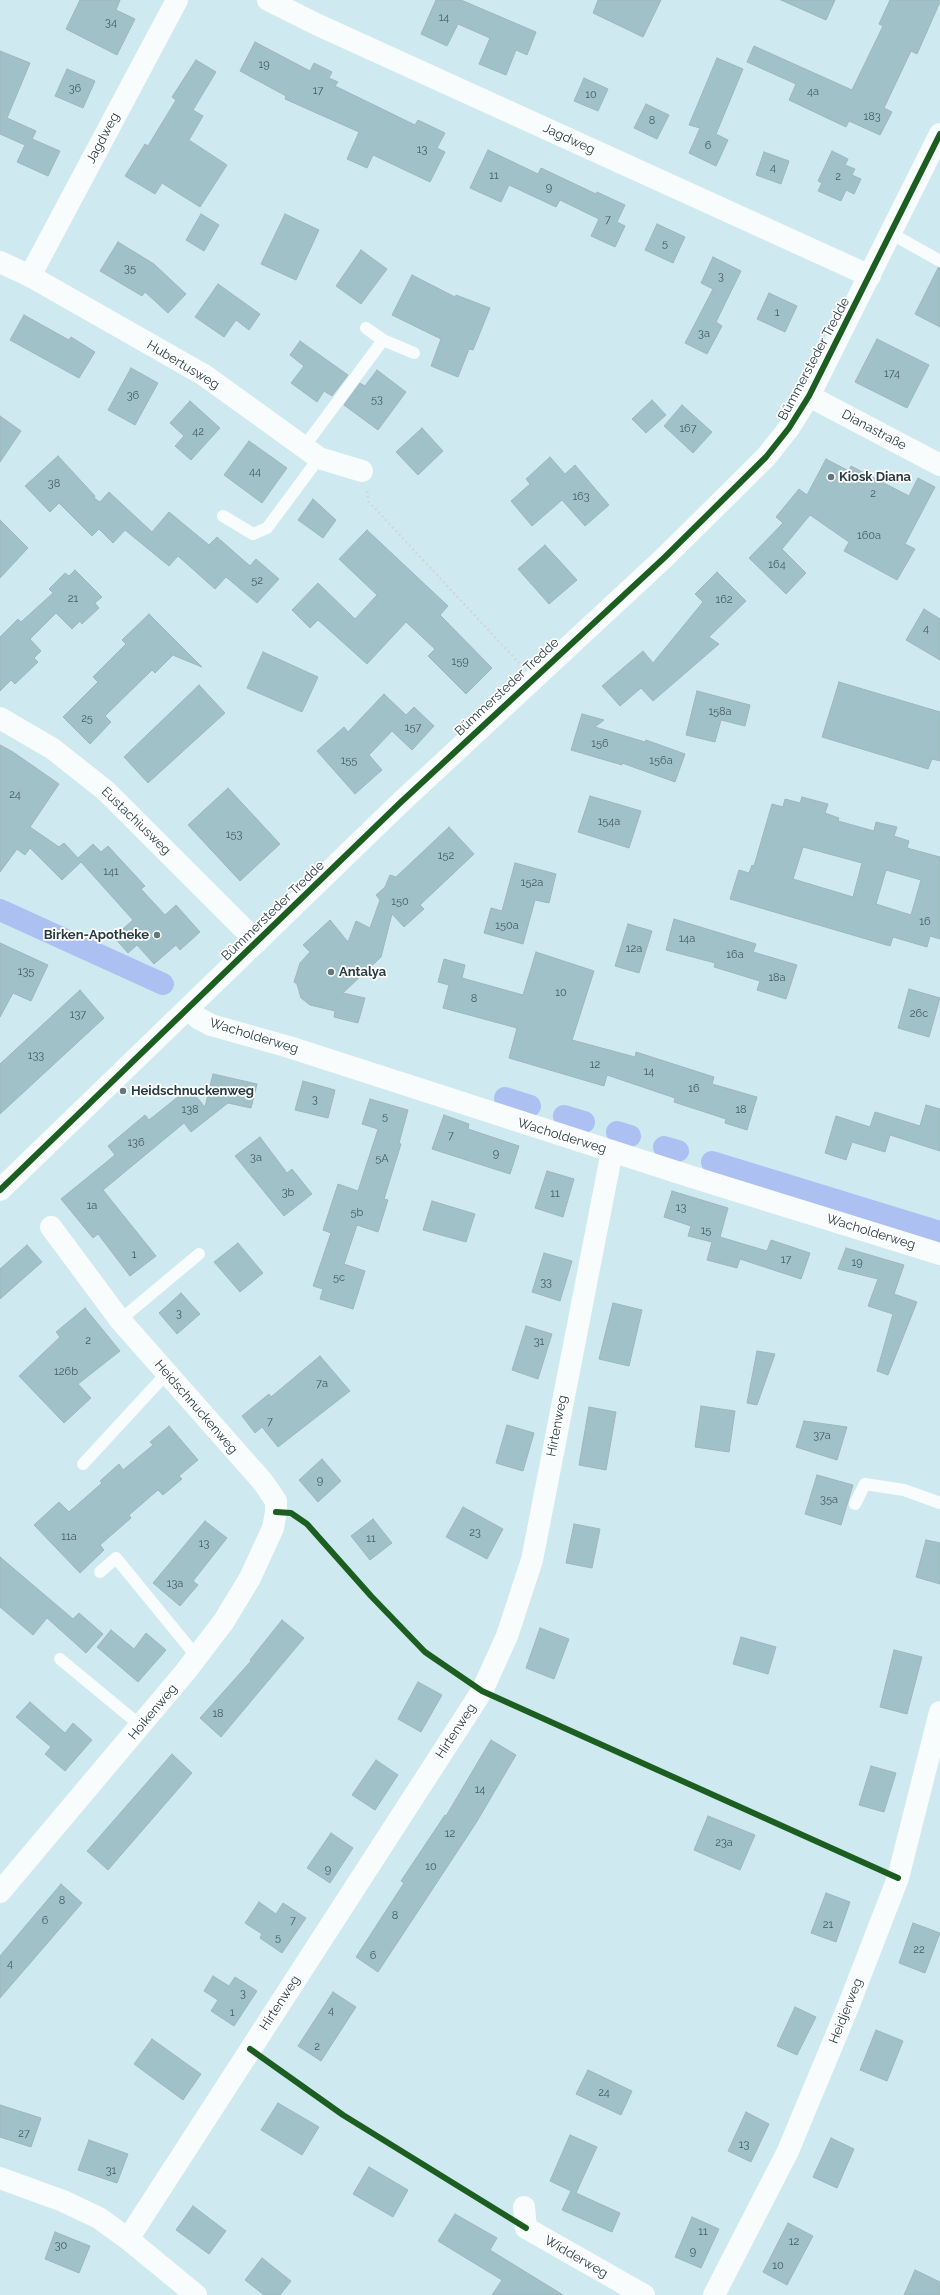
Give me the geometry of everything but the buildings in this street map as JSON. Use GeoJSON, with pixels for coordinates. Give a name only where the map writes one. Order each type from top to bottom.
{"type":"FeatureCollection","features":[{"type":"Feature","properties":{"kind":"street","name":"Jagdweg"},"geometry":{"type":"LineString","coordinates":[[30,276],[177,0]]}},
{"type":"Feature","properties":{"kind":"street","name":"Jagdweg"},"geometry":{"type":"LineString","coordinates":[[268,0],[316,24],[870,276]]}},
{"type":"Feature","properties":{"kind":"street","name":"Bümmersteder Tredde"},"geometry":{"type":"LineString","coordinates":[[0,1190],[189,1009],[400,803],[664,557],[766,457],[789,428],[809,396],[892,234],[940,134]]}},
{"type":"Feature","properties":{"kind":"street","name":"Hubertusweg"},"geometry":{"type":"LineString","coordinates":[[0,262],[30,276],[204,375],[312,453],[362,471]]}},
{"type":"Feature","properties":{"kind":"street","name":"Dianastraße"},"geometry":{"type":"LineString","coordinates":[[809,396],[940,465]]}},
{"type":"Feature","properties":{"kind":"street","name":"Eustachiusweg"},"geometry":{"type":"LineString","coordinates":[[0,718],[53,749],[106,791],[258,942]]}},
{"type":"Feature","properties":{"kind":"street","name":"Wacholderweg"},"geometry":{"type":"LineString","coordinates":[[189,1009],[198,1018],[211,1024],[289,1047],[612,1151],[940,1254]]}},
{"type":"Feature","properties":{"kind":"street","name":"Hirtenweg"},"geometry":{"type":"LineString","coordinates":[[128,2239],[482,1692],[507,1636],[532,1560],[612,1151]]}},
{"type":"Feature","properties":{"kind":"street","name":"Heidschnuckenweg"},"geometry":{"type":"LineString","coordinates":[[51,1227],[120,1320],[263,1482],[276,1501],[276,1512]]}},
{"type":"Feature","properties":{"kind":"street","name":"Hoikenweg"},"geometry":{"type":"LineString","coordinates":[[0,1892],[141,1726],[224,1621],[250,1578],[273,1528],[276,1512]]}},
{"type":"Feature","properties":{"kind":"street","name":"Heidjerweg"},"geometry":{"type":"LineString","coordinates":[[714,2295],[788,2151],[848,2007],[898,1878],[940,1712]]}},
{"type":"Feature","properties":{"kind":"street"},"geometry":{"type":"LineString","coordinates":[[0,2178],[70,2204],[98,2218],[128,2239],[196,2295]]}},
{"type":"Feature","properties":{"kind":"street","name":"Widderweg"},"geometry":{"type":"LineString","coordinates":[[524,2207],[526,2228],[644,2295]]}},
{"type":"Feature","properties":{"kind":"lane"},"geometry":{"type":"LineString","coordinates":[[892,234],[940,261]]}},
{"type":"Feature","properties":{"kind":"lane"},"geometry":{"type":"LineString","coordinates":[[366,328],[383,340],[414,353]]}},
{"type":"Feature","properties":{"kind":"lane"},"geometry":{"type":"LineString","coordinates":[[223,516],[253,534],[267,528],[383,340]]}},
{"type":"Feature","properties":{"kind":"lane"},"geometry":{"type":"LineString","coordinates":[[120,1320],[199,1254]]}},
{"type":"Feature","properties":{"kind":"lane"},"geometry":{"type":"LineString","coordinates":[[83,1464],[168,1373]]}},
{"type":"Feature","properties":{"kind":"lane"},"geometry":{"type":"LineString","coordinates":[[855,1504],[865,1484],[904,1490],[940,1503]]}},
{"type":"Feature","properties":{"kind":"lane"},"geometry":{"type":"LineString","coordinates":[[100,1572],[116,1558],[197,1657]]}},
{"type":"Feature","properties":{"kind":"lane"},"geometry":{"type":"LineString","coordinates":[[60,1659],[141,1726]]}},
{"type":"Feature","properties":{"kind":"path"},"geometry":{"type":"LineString","coordinates":[[362,471],[369,502],[533,679]]}},
{"type":"Feature","properties":{"kind":"waterway"},"geometry":{"type":"LineString","coordinates":[[0,910],[163,984]]}},
{"type":"Feature","properties":{"kind":"waterway"},"geometry":{"type":"LineString","coordinates":[[505,1098],[530,1106]]}},
{"type":"Feature","properties":{"kind":"waterway"},"geometry":{"type":"LineString","coordinates":[[564,1116],[584,1122]]}},
{"type":"Feature","properties":{"kind":"waterway"},"geometry":{"type":"LineString","coordinates":[[617,1132],[630,1136]]}},
{"type":"Feature","properties":{"kind":"waterway"},"geometry":{"type":"LineString","coordinates":[[664,1147],[678,1151]]}},
{"type":"Feature","properties":{"kind":"waterway"},"geometry":{"type":"LineString","coordinates":[[712,1162],[940,1232]]}},
{"type":"Feature","properties":{"kind":"cycle path"},"geometry":{"type":"LineString","coordinates":[[0,1190],[400,803],[665,557],[766,457],[789,428],[809,396],[940,134]]}},
{"type":"Feature","properties":{"kind":"cycle path"},"geometry":{"type":"LineString","coordinates":[[276,1512],[291,1513],[307,1524],[371,1596],[425,1652],[482,1691],[898,1878]]}},
{"type":"Feature","properties":{"kind":"cycle path"},"geometry":{"type":"LineString","coordinates":[[250,2049],[343,2115],[526,2228]]}},
{"type":"Feature","properties":{"kind":"place","name":"Kiosk Diana"},"geometry":{"type":"Point","coordinates":[831,477]}},
{"type":"Feature","properties":{"kind":"place","name":"Birken-Apotheke"},"geometry":{"type":"Point","coordinates":[157,935]}},
{"type":"Feature","properties":{"kind":"place","name":"Antalya"},"geometry":{"type":"Point","coordinates":[331,972]}},
{"type":"Feature","properties":{"kind":"place","name":"Heidschnuckenweg"},"geometry":{"type":"Point","coordinates":[123,1091]}}]}
